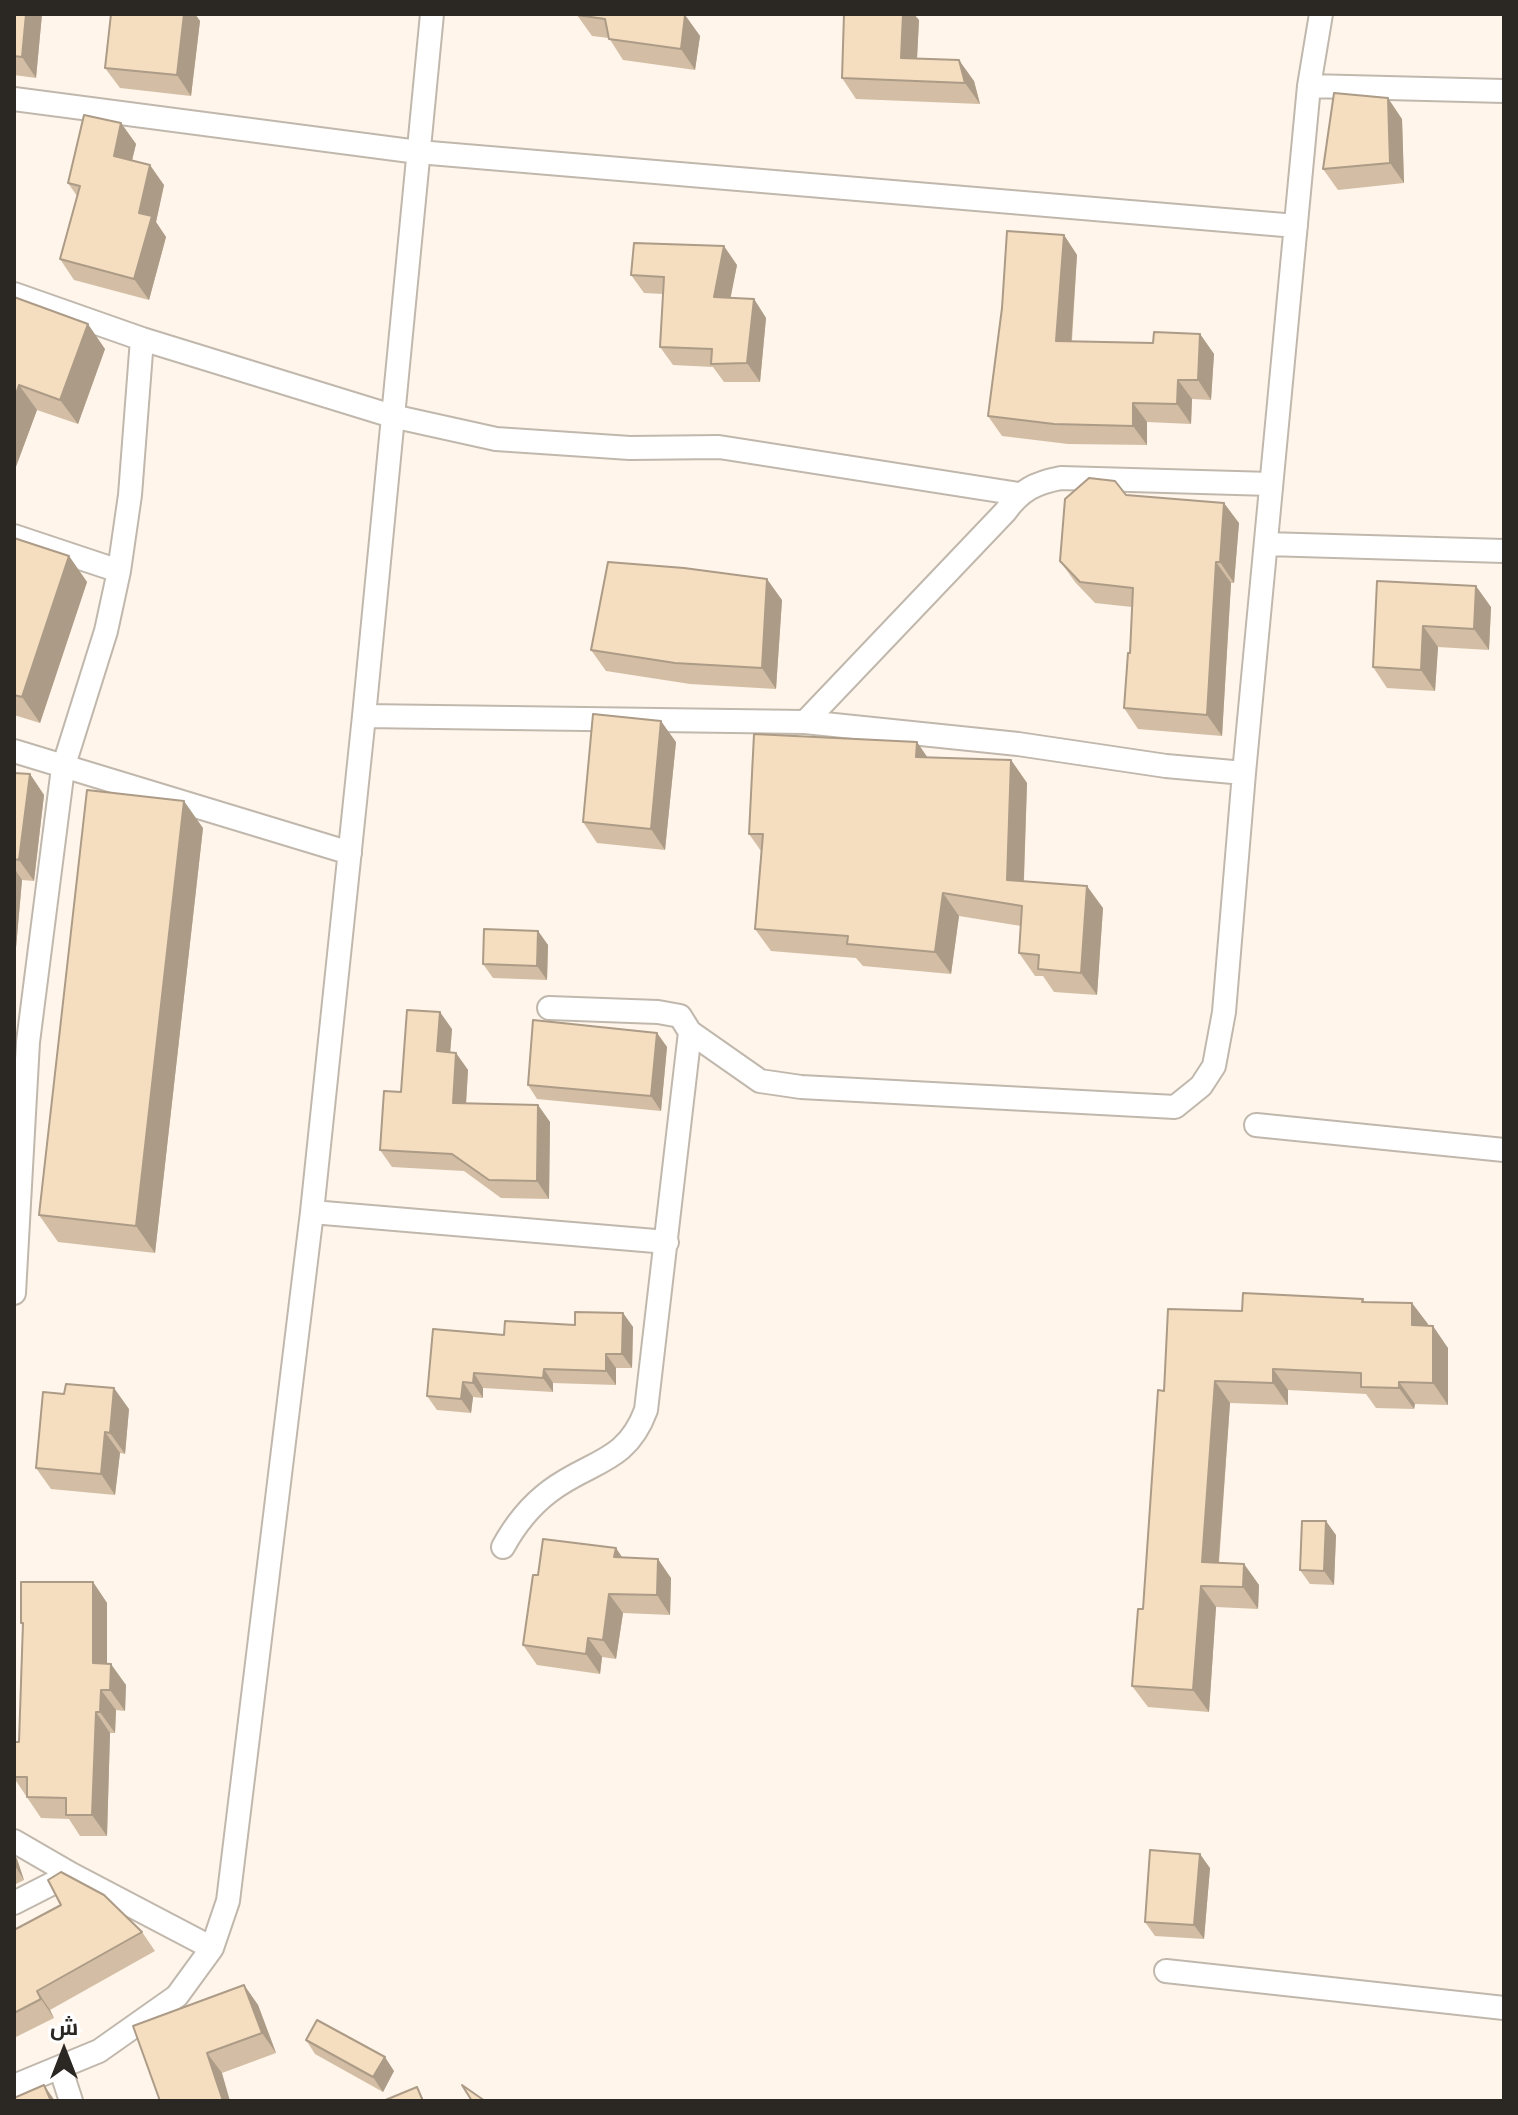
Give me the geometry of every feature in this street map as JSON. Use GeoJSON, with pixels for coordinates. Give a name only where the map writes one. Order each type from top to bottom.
{"type":"FeatureCollection","features":[{"type":"Feature","properties":{"kind":"street"},"geometry":{"type":"LineString","coordinates":[[14,2086],[99,2051],[177,1996],[212,1948],[228,1901],[312,1212],[432,14]]}},
{"type":"Feature","properties":{"kind":"street"},"geometry":{"type":"LineString","coordinates":[[549,1008],[658,1012],[680,1016],[690,1032],[760,1081],[801,1087],[1175,1107],[1201,1086],[1214,1066],[1224,1012],[1309,86],[1321,14]]}},
{"type":"Feature","properties":{"kind":"street"},"geometry":{"type":"LineString","coordinates":[[1309,86],[1504,91]]}},
{"type":"Feature","properties":{"kind":"street"},"geometry":{"type":"LineString","coordinates":[[14,99],[418,152],[1296,226]]}},
{"type":"Feature","properties":{"kind":"street"},"geometry":{"type":"LineString","coordinates":[[14,294],[142,339],[392,416],[496,439],[630,448],[732,448],[1019,494]]}},
{"type":"Feature","properties":{"kind":"street"},"geometry":{"type":"LineString","coordinates":[[14,1293],[28,1042],[63,768],[106,631],[119,571],[130,495],[142,339]]}},
{"type":"Feature","properties":{"kind":"street"},"geometry":{"type":"LineString","coordinates":[[805,722],[1019,494],[1039,482],[1061,478],[1271,484]]}},
{"type":"Feature","properties":{"kind":"street"},"geometry":{"type":"LineString","coordinates":[[14,536],[119,571]]}},
{"type":"Feature","properties":{"kind":"street"},"geometry":{"type":"LineString","coordinates":[[1266,544],[1504,551]]}},
{"type":"Feature","properties":{"kind":"street"},"geometry":{"type":"LineString","coordinates":[[364,716],[805,722],[1018,744],[1166,766],[1244,773]]}},
{"type":"Feature","properties":{"kind":"street"},"geometry":{"type":"LineString","coordinates":[[14,751],[350,853]]}},
{"type":"Feature","properties":{"kind":"street"},"geometry":{"type":"LineString","coordinates":[[503,1547],[517,1521],[550,1491],[623,1449],[638,1431],[646,1410],[690,1032]]}},
{"type":"Feature","properties":{"kind":"street"},"geometry":{"type":"LineString","coordinates":[[1256,1125],[1504,1150]]}},
{"type":"Feature","properties":{"kind":"street"},"geometry":{"type":"LineString","coordinates":[[312,1212],[667,1242]]}},
{"type":"Feature","properties":{"kind":"street"},"geometry":{"type":"LineString","coordinates":[[14,1841],[212,1948]]}},
{"type":"Feature","properties":{"kind":"street"},"geometry":{"type":"LineString","coordinates":[[14,1903],[71,1874]]}},
{"type":"Feature","properties":{"kind":"street"},"geometry":{"type":"LineString","coordinates":[[1166,1971],[1504,2008]]}},
{"type":"Feature","properties":{"kind":"street"},"geometry":{"type":"LineString","coordinates":[[60,2067],[71,2101]]}},
{"type":"Feature","properties":{"kind":"building"},"geometry":{"type":"Polygon","coordinates":[[[14,14],[26,14],[22,57],[14,56],[14,14]]]}},
{"type":"Feature","properties":{"kind":"building"},"geometry":{"type":"Polygon","coordinates":[[[111,14],[184,14],[177,75],[105,68],[111,14]]]}},
{"type":"Feature","properties":{"kind":"building"},"geometry":{"type":"Polygon","coordinates":[[[577,14],[685,15],[681,49],[609,39],[605,19],[577,14]]]}},
{"type":"Feature","properties":{"kind":"building"},"geometry":{"type":"Polygon","coordinates":[[[844,14],[903,14],[901,58],[959,60],[965,83],[842,78],[844,14]]]}},
{"type":"Feature","properties":{"kind":"building"},"geometry":{"type":"Polygon","coordinates":[[[1334,93],[1388,98],[1390,163],[1323,169],[1334,93]]]}},
{"type":"Feature","properties":{"kind":"building"},"geometry":{"type":"Polygon","coordinates":[[[84,115],[121,123],[114,156],[150,165],[139,213],[152,216],[134,279],[60,259],[80,186],[68,183],[84,115]]]}},
{"type":"Feature","properties":{"kind":"building"},"geometry":{"type":"Polygon","coordinates":[[[1007,231],[1064,235],[1056,341],[1153,343],[1154,332],[1200,334],[1198,380],[1178,380],[1177,404],[1133,403],[1133,426],[1054,424],[988,416],[1002,308],[1007,231]]]}},
{"type":"Feature","properties":{"kind":"building"},"geometry":{"type":"Polygon","coordinates":[[[634,243],[724,246],[714,297],[754,299],[747,363],[711,364],[712,349],[660,347],[664,277],[631,275],[634,243]]]}},
{"type":"Feature","properties":{"kind":"building"},"geometry":{"type":"Polygon","coordinates":[[[14,297],[88,324],[60,400],[19,385],[14,400],[14,297]]]}},
{"type":"Feature","properties":{"kind":"building"},"geometry":{"type":"Polygon","coordinates":[[[1089,478],[1115,481],[1126,495],[1224,503],[1220,562],[1216,562],[1207,715],[1124,708],[1133,588],[1080,582],[1060,561],[1065,499],[1089,478]]]}},
{"type":"Feature","properties":{"kind":"building"},"geometry":{"type":"Polygon","coordinates":[[[14,538],[69,556],[22,697],[14,695],[14,538]]]}},
{"type":"Feature","properties":{"kind":"building"},"geometry":{"type":"Polygon","coordinates":[[[608,562],[767,579],[762,668],[675,663],[591,650],[608,562]]]}},
{"type":"Feature","properties":{"kind":"building"},"geometry":{"type":"Polygon","coordinates":[[[1377,581],[1476,586],[1474,629],[1423,626],[1421,670],[1373,667],[1377,581]]]}},
{"type":"Feature","properties":{"kind":"building"},"geometry":{"type":"Polygon","coordinates":[[[593,714],[661,721],[651,829],[583,822],[593,714]]]}},
{"type":"Feature","properties":{"kind":"building"},"geometry":{"type":"Polygon","coordinates":[[[754,734],[917,742],[916,757],[1011,760],[1007,880],[1087,886],[1081,973],[1038,969],[1039,955],[1019,953],[1022,906],[943,893],[935,952],[847,944],[848,936],[755,929],[763,834],[749,834],[754,734]]]}},
{"type":"Feature","properties":{"kind":"building"},"geometry":{"type":"Polygon","coordinates":[[[14,773],[30,774],[19,860],[14,859],[14,773]]]}},
{"type":"Feature","properties":{"kind":"building"},"geometry":{"type":"Polygon","coordinates":[[[87,790],[184,801],[136,1226],[39,1215],[87,790]]]}},
{"type":"Feature","properties":{"kind":"building"},"geometry":{"type":"Polygon","coordinates":[[[484,929],[538,931],[537,966],[483,964],[484,929]]]}},
{"type":"Feature","properties":{"kind":"building"},"geometry":{"type":"Polygon","coordinates":[[[407,1010],[440,1012],[437,1051],[456,1053],[453,1103],[538,1105],[537,1181],[489,1180],[452,1154],[380,1150],[384,1091],[401,1092],[407,1010]]]}},
{"type":"Feature","properties":{"kind":"building"},"geometry":{"type":"Polygon","coordinates":[[[533,1020],[657,1033],[651,1096],[528,1085],[533,1020]]]}},
{"type":"Feature","properties":{"kind":"building"},"geometry":{"type":"Polygon","coordinates":[[[1243,1293],[1412,1303],[1412,1325],[1433,1326],[1433,1383],[1399,1382],[1399,1388],[1361,1387],[1361,1373],[1273,1369],[1273,1383],[1215,1381],[1202,1562],[1244,1564],[1243,1587],[1201,1586],[1193,1690],[1132,1686],[1138,1609],[1143,1609],[1158,1390],[1164,1391],[1168,1309],[1242,1311],[1243,1293]]]}},
{"type":"Feature","properties":{"kind":"building"},"geometry":{"type":"Polygon","coordinates":[[[575,1312],[623,1313],[622,1354],[606,1354],[606,1371],[544,1369],[543,1378],[474,1373],[473,1383],[463,1382],[461,1399],[427,1396],[433,1329],[504,1335],[505,1321],[575,1325],[575,1312]]]}},
{"type":"Feature","properties":{"kind":"building"},"geometry":{"type":"Polygon","coordinates":[[[66,1384],[114,1388],[110,1433],[105,1432],[101,1474],[36,1468],[43,1392],[64,1394],[66,1384]]]}},
{"type":"Feature","properties":{"kind":"building"},"geometry":{"type":"Polygon","coordinates":[[[1302,1521],[1326,1521],[1324,1571],[1300,1570],[1302,1521]]]}},
{"type":"Feature","properties":{"kind":"building"},"geometry":{"type":"Polygon","coordinates":[[[543,1539],[616,1548],[614,1557],[658,1559],[657,1595],[609,1594],[603,1640],[588,1638],[586,1654],[523,1645],[533,1575],[538,1575],[543,1539]]]}},
{"type":"Feature","properties":{"kind":"building"},"geometry":{"type":"Polygon","coordinates":[[[21,1582],[93,1582],[93,1663],[111,1664],[110,1690],[101,1690],[100,1712],[96,1712],[92,1815],[66,1815],[66,1798],[27,1797],[27,1777],[14,1777],[14,1742],[19,1742],[23,1623],[21,1582]]]}},
{"type":"Feature","properties":{"kind":"building"},"geometry":{"type":"Polygon","coordinates":[[[1150,1850],[1200,1854],[1194,1925],[1145,1922],[1150,1850]]]}},
{"type":"Feature","properties":{"kind":"building"},"geometry":{"type":"Polygon","coordinates":[[[61,1872],[104,1895],[142,1932],[37,1991],[41,1999],[14,2013],[14,1930],[61,1905],[48,1880],[61,1872]]]}},
{"type":"Feature","properties":{"kind":"building"},"geometry":{"type":"Polygon","coordinates":[[[244,1985],[262,2033],[207,2053],[223,2101],[160,2101],[133,2026],[244,1985]]]}},
{"type":"Feature","properties":{"kind":"building"},"geometry":{"type":"Polygon","coordinates":[[[317,2020],[385,2057],[373,2077],[306,2040],[317,2020]]]}},
{"type":"Feature","properties":{"kind":"building"},"geometry":{"type":"Polygon","coordinates":[[[44,2085],[51,2101],[14,2101],[14,2098],[44,2085]]]}},
{"type":"Feature","properties":{"kind":"building"},"geometry":{"type":"Polygon","coordinates":[[[462,2085],[485,2101],[472,2101],[462,2085]]]}},
{"type":"Feature","properties":{"kind":"building"},"geometry":{"type":"Polygon","coordinates":[[[417,2087],[423,2101],[383,2101],[417,2087]]]}}]}
